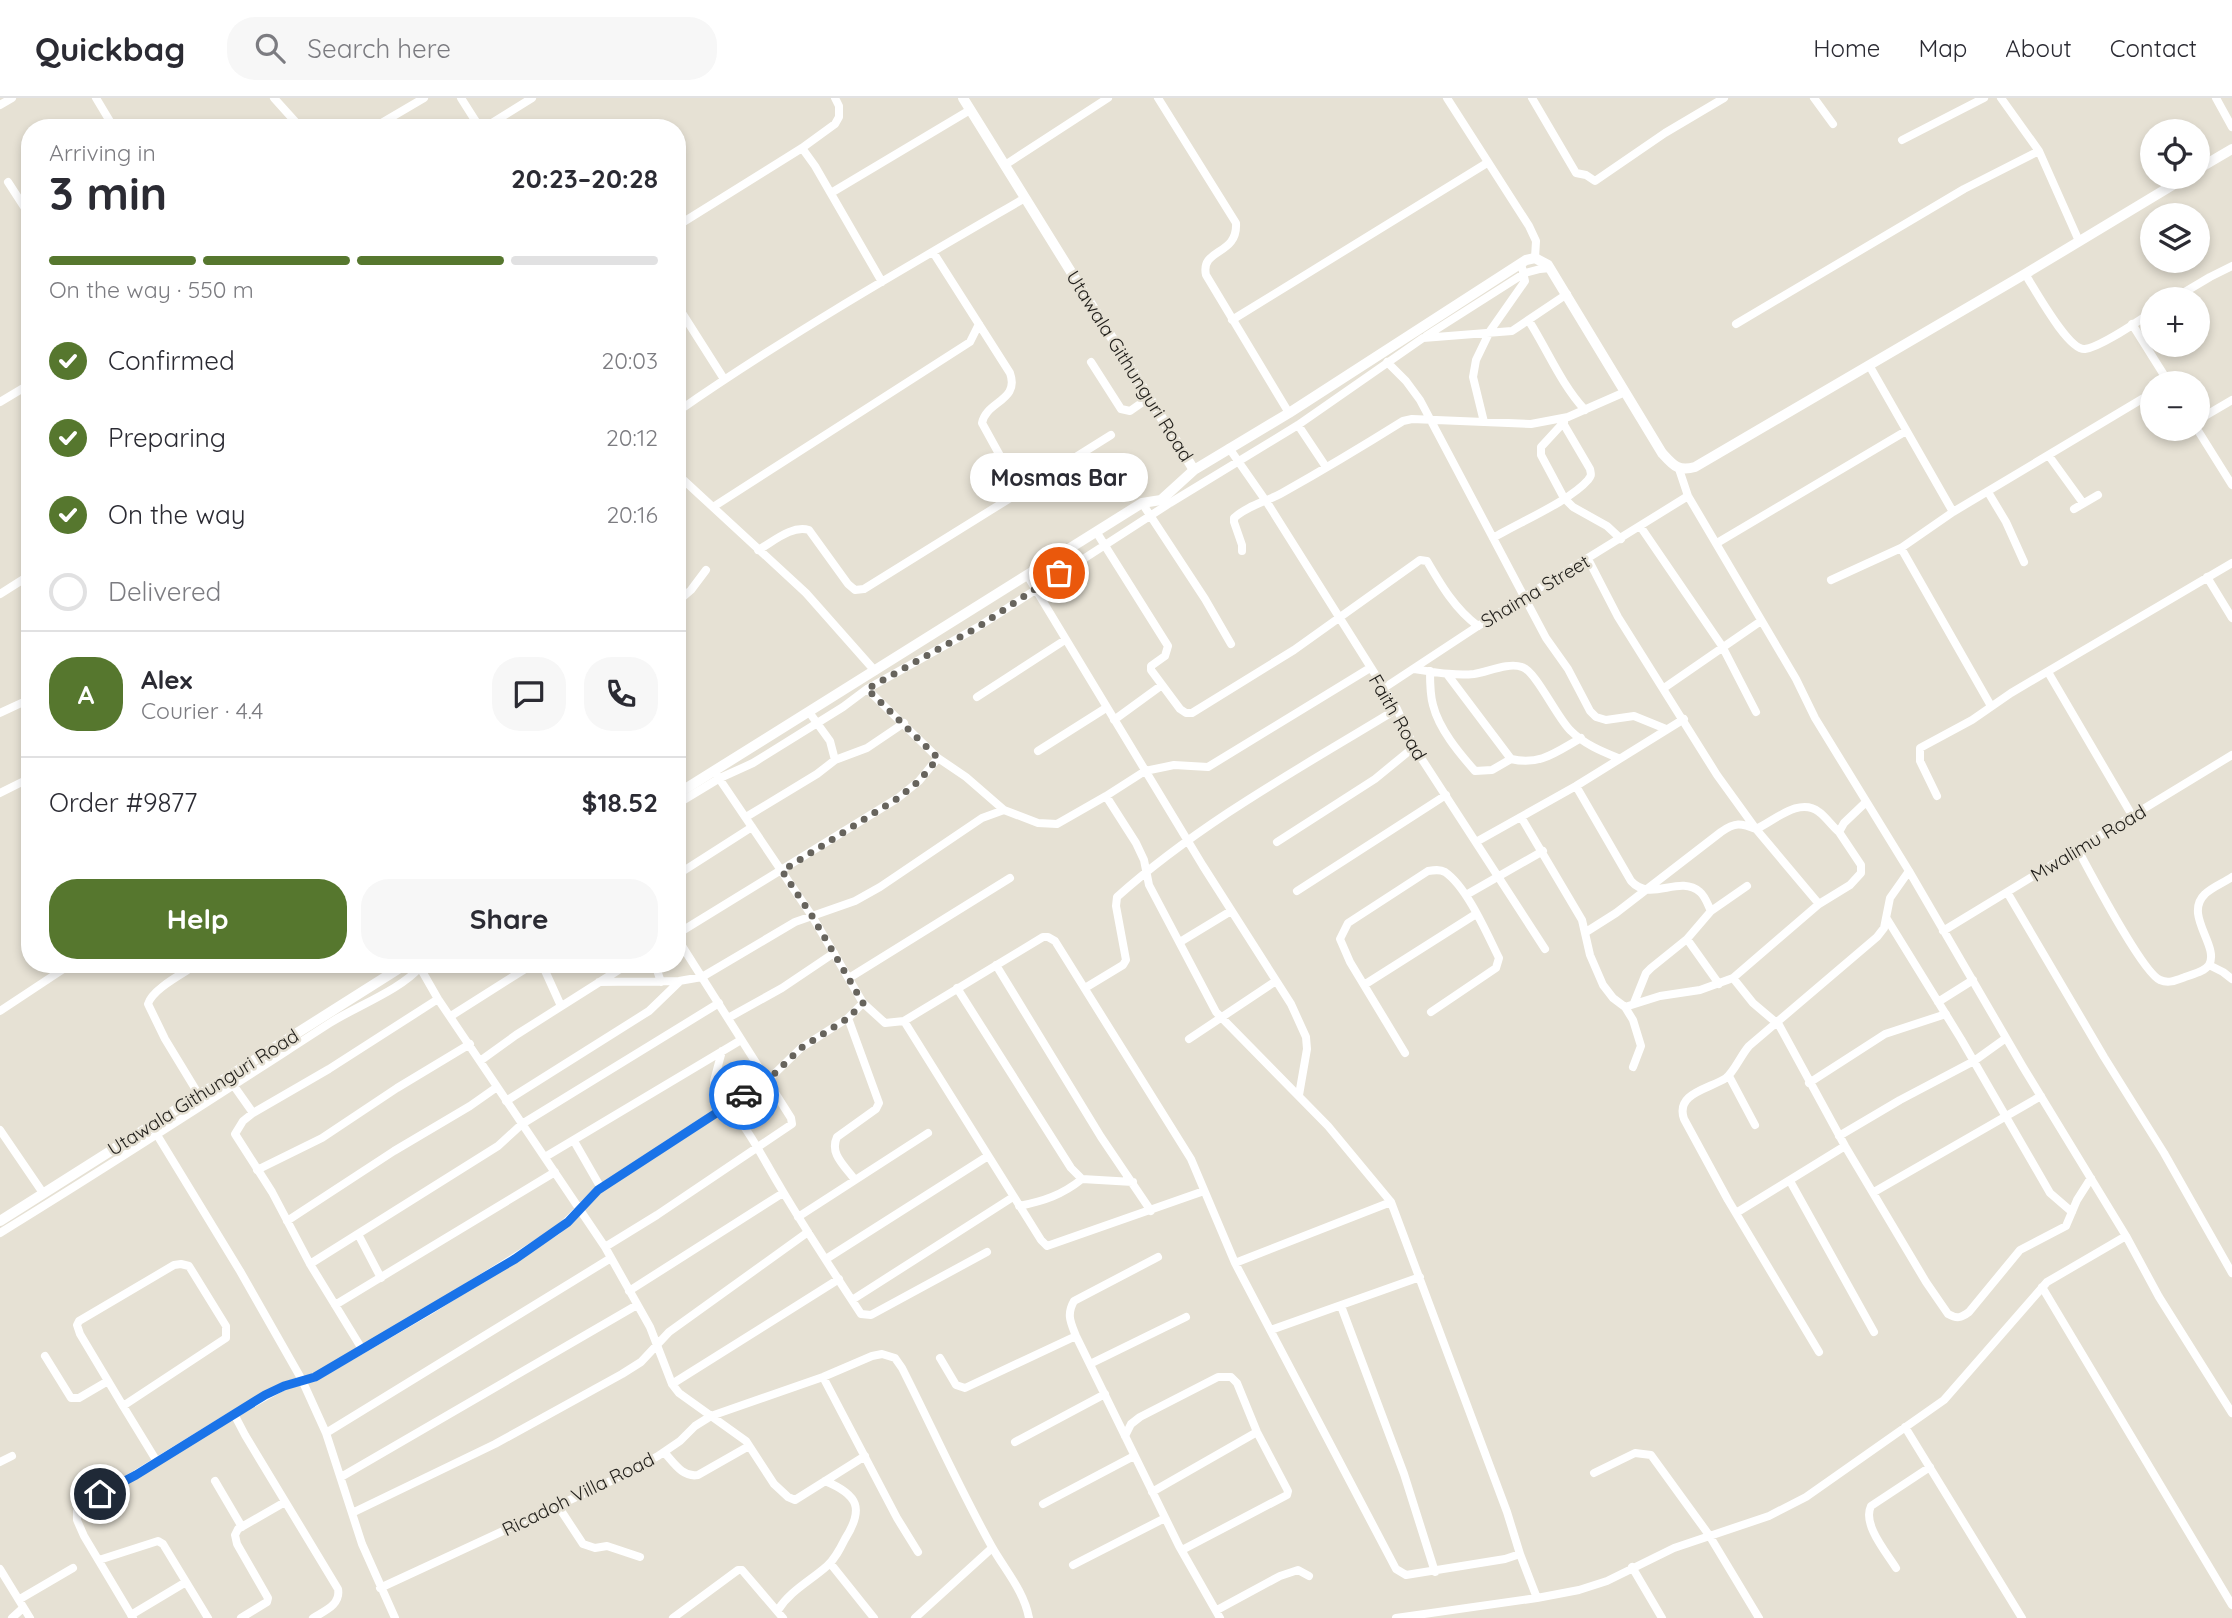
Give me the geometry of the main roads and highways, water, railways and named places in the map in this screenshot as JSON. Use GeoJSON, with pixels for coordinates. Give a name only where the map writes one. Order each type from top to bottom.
{"type":"FeatureCollection","features":[{"type":"Feature","properties":{"kind":"place","name":"Mosmas Bar"},"geometry":{"type":"Point","coordinates":[1059,573]}}]}
